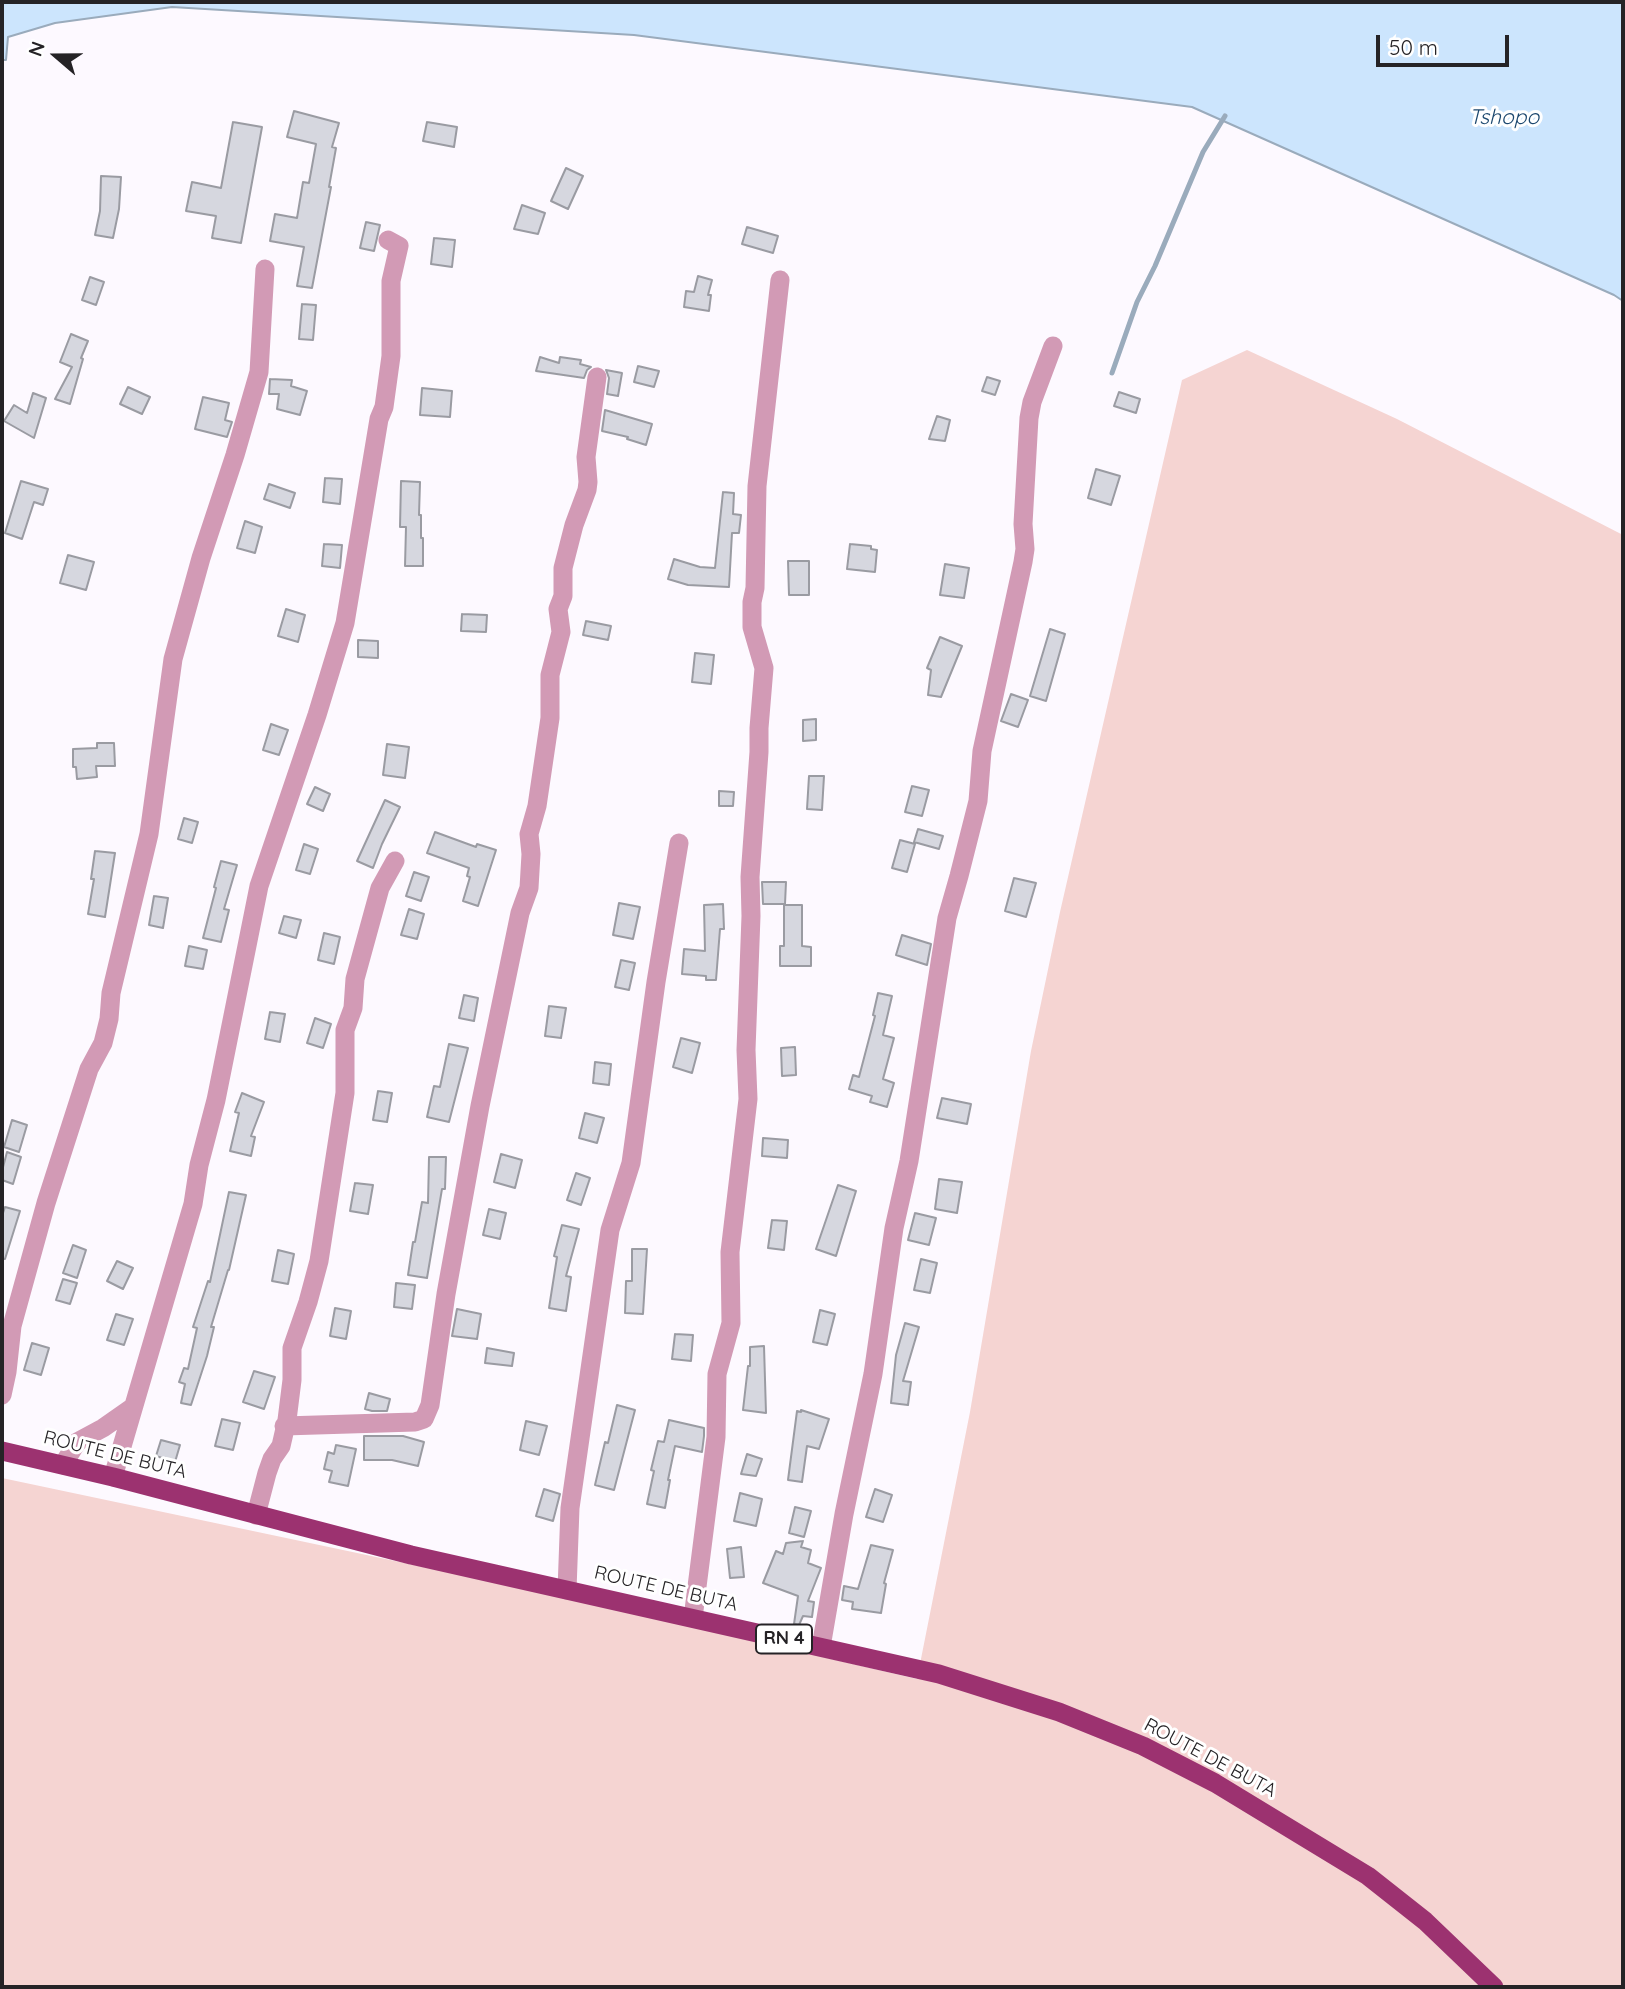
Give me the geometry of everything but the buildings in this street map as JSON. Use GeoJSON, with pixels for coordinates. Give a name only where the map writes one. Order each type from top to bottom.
{"type":"FeatureCollection","features":[{"type":"Feature","properties":{"kind":"highway","name":"ROUTE DE BUTA"},"geometry":{"type":"LineString","coordinates":[[2,1451],[113,1477],[411,1555],[939,1674],[1059,1712],[1143,1746],[1215,1783],[1368,1876],[1425,1921],[1494,1987]]}},
{"type":"Feature","properties":{"kind":"street"},"geometry":{"type":"LineString","coordinates":[[113,1477],[193,1204],[259,886],[345,623],[391,356],[391,281],[400,246],[388,240]]}},
{"type":"Feature","properties":{"kind":"street"},"geometry":{"type":"LineString","coordinates":[[2,1395],[8,1372],[12,1326],[46,1203],[89,1069],[103,1043],[109,1018],[111,993],[149,834],[173,659],[201,558],[259,372],[265,269]]}},
{"type":"Feature","properties":{"kind":"street"},"geometry":{"type":"LineString","coordinates":[[693,1618],[716,1437],[717,1374],[731,1322],[730,1252],[748,1099],[746,1050],[750,877],[764,668],[752,627],[757,486],[780,279]]}},
{"type":"Feature","properties":{"kind":"street"},"geometry":{"type":"LineString","coordinates":[[821,1647],[844,1514],[873,1374],[894,1228],[909,1161],[947,918],[978,801],[982,751],[1023,562],[1029,418],[1032,402],[1053,346]]}},
{"type":"Feature","properties":{"kind":"street"},"geometry":{"type":"LineString","coordinates":[[284,1426],[415,1422],[424,1419],[430,1405],[442,1315],[480,1106],[520,913],[529,888],[529,834],[537,806],[550,718],[550,675],[561,632],[558,609],[564,588],[562,574],[574,526],[587,490],[586,457],[597,377]]}},
{"type":"Feature","properties":{"kind":"street"},"geometry":{"type":"LineString","coordinates":[[567,1590],[570,1508],[610,1230],[631,1163],[656,982],[679,843]]}},
{"type":"Feature","properties":{"kind":"street"},"geometry":{"type":"LineString","coordinates":[[256,1514],[272,1459],[281,1446],[292,1380],[292,1348],[319,1261],[345,1093],[345,1030],[353,1008],[355,979],[380,888],[395,860]]}},
{"type":"Feature","properties":{"kind":"street"},"geometry":{"type":"LineString","coordinates":[[63,1465],[77,1442],[134,1407]]}},
{"type":"Feature","properties":{"kind":"shaded area"},"geometry":{"type":"Polygon","coordinates":[[[1247,350],[1397,419],[1623,535],[1623,1987],[2,1987],[2,1478],[575,1599],[917,1679],[970,1412],[1031,1051],[1060,912],[1182,380],[1247,350]]]}},
{"type":"Feature","properties":{"kind":"water","name":"Tshopo"},"geometry":{"type":"Polygon","coordinates":[[[2,2],[1623,2],[1623,301],[1192,107],[634,35],[172,7],[55,23],[8,37],[6,60],[2,60],[2,2]]]}},
{"type":"Feature","properties":{"kind":"waterway"},"geometry":{"type":"LineString","coordinates":[[1112,373],[1137,302],[1203,152],[1225,116]]}}]}
